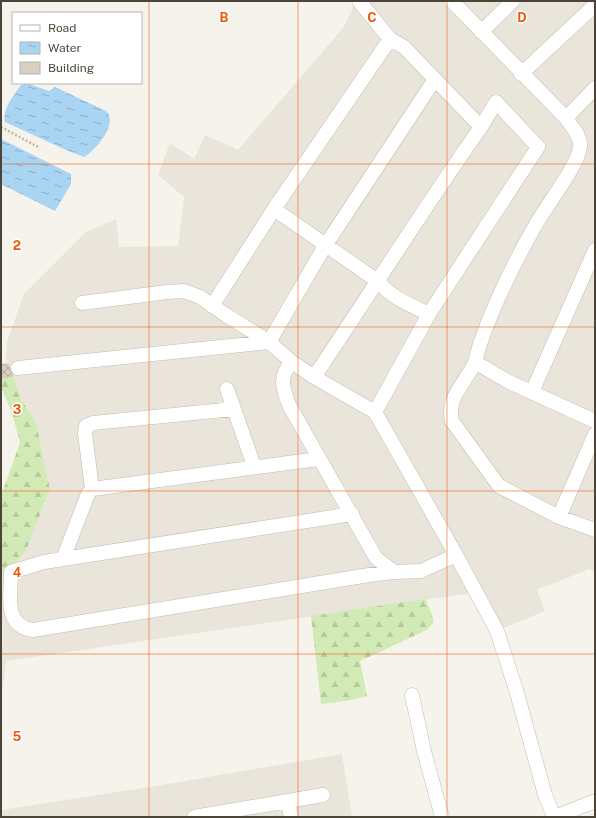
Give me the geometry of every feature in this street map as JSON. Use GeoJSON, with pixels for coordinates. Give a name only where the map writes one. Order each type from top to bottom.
{"type":"FeatureCollection","features":[{"type":"Feature","properties":{"kind":"street"},"geometry":{"type":"LineString","coordinates":[[359,1],[390,39],[404,47],[481,127]]}},
{"type":"Feature","properties":{"kind":"street"},"geometry":{"type":"LineString","coordinates":[[452,1],[521,74],[566,118],[576,133],[581,146],[576,160],[535,226],[505,286],[479,345],[475,362],[451,403],[450,413],[452,422],[499,486],[558,518],[595,530]]}},
{"type":"Feature","properties":{"kind":"street"},"geometry":{"type":"LineString","coordinates":[[481,32],[513,1]]}},
{"type":"Feature","properties":{"kind":"street"},"geometry":{"type":"LineString","coordinates":[[521,74],[595,5]]}},
{"type":"Feature","properties":{"kind":"street"},"geometry":{"type":"LineString","coordinates":[[212,306],[274,210],[390,39]]}},
{"type":"Feature","properties":{"kind":"street"},"geometry":{"type":"LineString","coordinates":[[269,342],[326,246],[435,79]]}},
{"type":"Feature","properties":{"kind":"street"},"geometry":{"type":"LineString","coordinates":[[566,118],[595,88]]}},
{"type":"Feature","properties":{"kind":"street"},"geometry":{"type":"LineString","coordinates":[[314,377],[378,282],[442,181],[481,127],[496,102],[538,148],[429,314],[375,412]]}},
{"type":"Feature","properties":{"kind":"street"},"geometry":{"type":"LineString","coordinates":[[274,210],[378,282],[387,292],[401,301],[429,314]]}},
{"type":"Feature","properties":{"kind":"street"},"geometry":{"type":"LineString","coordinates":[[532,392],[595,250]]}},
{"type":"Feature","properties":{"kind":"street"},"geometry":{"type":"LineString","coordinates":[[82,303],[184,291],[200,297],[269,342],[292,362],[314,377],[375,412],[456,555],[496,631],[516,693],[545,795],[555,817],[595,801]]}},
{"type":"Feature","properties":{"kind":"street"},"geometry":{"type":"LineString","coordinates":[[18,368],[269,342]]}},
{"type":"Feature","properties":{"kind":"street"},"geometry":{"type":"LineString","coordinates":[[292,362],[288,367],[282,383],[289,405],[318,459],[352,514],[376,558],[394,572]]}},
{"type":"Feature","properties":{"kind":"street"},"geometry":{"type":"LineString","coordinates":[[475,362],[510,382],[595,421]]}},
{"type":"Feature","properties":{"kind":"street"},"geometry":{"type":"LineString","coordinates":[[227,390],[254,466]]}},
{"type":"Feature","properties":{"kind":"street"},"geometry":{"type":"LineString","coordinates":[[92,489],[85,433],[86,426],[93,423],[234,409]]}},
{"type":"Feature","properties":{"kind":"street"},"geometry":{"type":"LineString","coordinates":[[558,518],[595,434]]}},
{"type":"Feature","properties":{"kind":"street"},"geometry":{"type":"LineString","coordinates":[[63,560],[88,494],[92,489],[254,466],[318,459]]}},
{"type":"Feature","properties":{"kind":"street"},"geometry":{"type":"LineString","coordinates":[[352,514],[44,562],[11,572],[11,612],[16,625],[24,629],[33,630],[369,575],[421,571],[456,555]]}},
{"type":"Feature","properties":{"kind":"street"},"geometry":{"type":"LineString","coordinates":[[412,695],[424,751],[442,817]]}},
{"type":"Feature","properties":{"kind":"street"},"geometry":{"type":"LineString","coordinates":[[194,817],[323,795]]}},
{"type":"Feature","properties":{"kind":"street"},"geometry":{"type":"LineString","coordinates":[[288,801],[291,817]]}},
{"type":"Feature","properties":{"kind":"path"},"geometry":{"type":"LineString","coordinates":[[1,128],[40,148]]}},
{"type":"Feature","properties":{"kind":"shaded area"},"geometry":{"type":"Polygon","coordinates":[[[356,1],[595,1],[595,571],[589,569],[537,590],[545,611],[492,633],[472,593],[6,661],[1,701],[1,575],[25,553],[50,489],[36,422],[21,399],[6,359],[7,342],[24,294],[86,232],[116,219],[119,247],[178,246],[184,197],[158,175],[170,143],[194,159],[205,135],[238,150],[343,28],[356,1]]]}},
{"type":"Feature","properties":{"kind":"shaded area"},"geometry":{"type":"Polygon","coordinates":[[[342,754],[352,817],[1,817],[1,810],[150,787],[342,754]]]}},
{"type":"Feature","properties":{"kind":"green space"},"geometry":{"type":"Polygon","coordinates":[[[13,376],[21,399],[36,422],[50,489],[25,553],[1,575],[1,496],[20,443],[12,413],[1,387],[1,378],[13,376]]]}},
{"type":"Feature","properties":{"kind":"green space"},"geometry":{"type":"Polygon","coordinates":[[[425,599],[434,622],[427,630],[360,661],[367,696],[346,701],[321,704],[311,616],[425,599]]]}},
{"type":"Feature","properties":{"kind":"water"},"geometry":{"type":"Polygon","coordinates":[[[29,84],[49,91],[55,87],[106,111],[110,122],[108,129],[100,143],[84,157],[5,122],[5,112],[12,97],[21,85],[29,84]]]}},
{"type":"Feature","properties":{"kind":"water"},"geometry":{"type":"Polygon","coordinates":[[[1,139],[71,174],[71,184],[55,211],[1,184],[1,139]]]}},
{"type":"Feature","properties":{"kind":"building"},"geometry":{"type":"Polygon","coordinates":[[[1,364],[8,364],[13,376],[1,378],[1,364]]]}}]}
